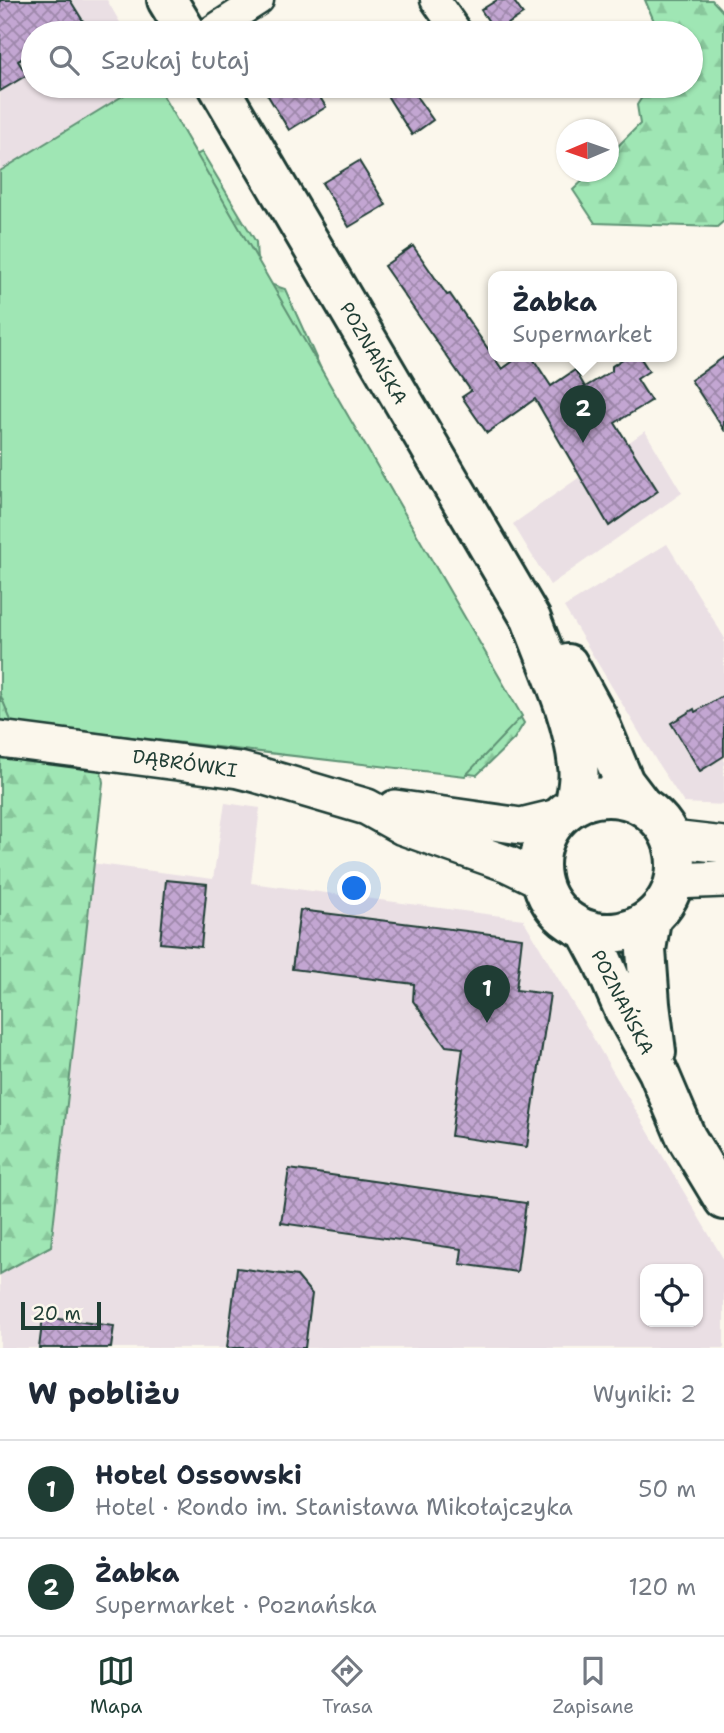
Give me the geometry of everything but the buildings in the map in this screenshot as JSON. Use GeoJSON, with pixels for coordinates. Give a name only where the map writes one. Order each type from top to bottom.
{"type":"FeatureCollection","features":[{"type":"Feature","properties":{"kind":"main road"},"geometry":{"type":"LineString","coordinates":[[167,0],[180,21]]}},
{"type":"Feature","properties":{"kind":"main road","name":"POZNAŃSKA"},"geometry":{"type":"LineString","coordinates":[[225,98],[531,619],[561,697],[574,741],[578,786],[566,811]]}},
{"type":"Feature","properties":{"kind":"main road","name":"POZNAŃSKA"},"geometry":{"type":"LineString","coordinates":[[531,619],[554,642],[578,681],[624,782],[640,803]]}},
{"type":"Feature","properties":{"kind":"main road"},"geometry":{"type":"LineString","coordinates":[[597,796],[619,796],[640,803],[658,817],[672,839],[677,858],[675,881],[666,903],[651,919],[630,930],[587,932],[566,919],[550,902],[541,880],[540,858],[545,836],[566,811],[597,796]]}},
{"type":"Feature","properties":{"kind":"main road","name":"POZNAŃSKA"},"geometry":{"type":"LineString","coordinates":[[651,919],[646,950],[658,1071]]}},
{"type":"Feature","properties":{"kind":"main road","name":"POZNAŃSKA"},"geometry":{"type":"LineString","coordinates":[[587,932],[624,1010],[658,1071],[686,1137],[724,1200]]}},
{"type":"Feature","properties":{"kind":"street"},"geometry":{"type":"LineString","coordinates":[[227,21],[259,0]]}},
{"type":"Feature","properties":{"kind":"street"},"geometry":{"type":"LineString","coordinates":[[435,0],[450,21]]}},
{"type":"Feature","properties":{"kind":"street","name":"DĄBRÓWKI"},"geometry":{"type":"LineString","coordinates":[[0,739],[239,770],[367,807],[403,827],[508,864],[541,880]]}},
{"type":"Feature","properties":{"kind":"street","name":"DĄBRÓWKI"},"geometry":{"type":"LineString","coordinates":[[367,807],[404,809],[521,826],[566,811]]}},
{"type":"Feature","properties":{"kind":"street"},"geometry":{"type":"LineString","coordinates":[[672,839],[724,845]]}},
{"type":"Feature","properties":{"kind":"street"},"geometry":{"type":"LineString","coordinates":[[675,881],[724,879]]}},
{"type":"Feature","properties":{"kind":"shaded area"},"geometry":{"type":"Polygon","coordinates":[[[0,0],[107,0],[119,21],[21,21],[21,98],[119,98],[0,171],[0,0]]]}},
{"type":"Feature","properties":{"kind":"shaded area"},"geometry":{"type":"Polygon","coordinates":[[[645,431],[682,493],[550,585],[513,524],[645,431]]]}},
{"type":"Feature","properties":{"kind":"shaded area"},"geometry":{"type":"Polygon","coordinates":[[[667,544],[724,637],[724,805],[684,803],[564,607],[667,544]]]}},
{"type":"Feature","properties":{"kind":"shaded area"},"geometry":{"type":"Polygon","coordinates":[[[225,803],[260,808],[251,883],[523,919],[724,1260],[724,1348],[0,1348],[0,851],[213,879],[225,803]]]}},
{"type":"Feature","properties":{"kind":"green space"},"geometry":{"type":"Polygon","coordinates":[[[645,0],[712,0],[724,13],[724,221],[717,227],[595,223],[573,190],[581,182],[619,182],[619,145],[640,124],[637,105],[641,98],[703,98],[703,21],[654,21],[645,0]]]}},
{"type":"Feature","properties":{"kind":"green space"},"geometry":{"type":"Polygon","coordinates":[[[119,98],[164,98],[522,716],[465,776],[12,723],[0,694],[0,171],[119,98]]]}},
{"type":"Feature","properties":{"kind":"green space"},"geometry":{"type":"Polygon","coordinates":[[[202,152],[256,242],[258,280],[285,289],[362,460],[441,582],[524,723],[514,739],[477,775],[94,733],[103,782],[51,1246],[0,1274],[0,609],[179,163],[202,152]]]}},
{"type":"Feature","properties":{"kind":"place","name":"Żabka"},"geometry":{"type":"Point","coordinates":[583,443]}},
{"type":"Feature","properties":{"kind":"place","name":"Hotel Ossowski"},"geometry":{"type":"Point","coordinates":[487,1023]}}]}
